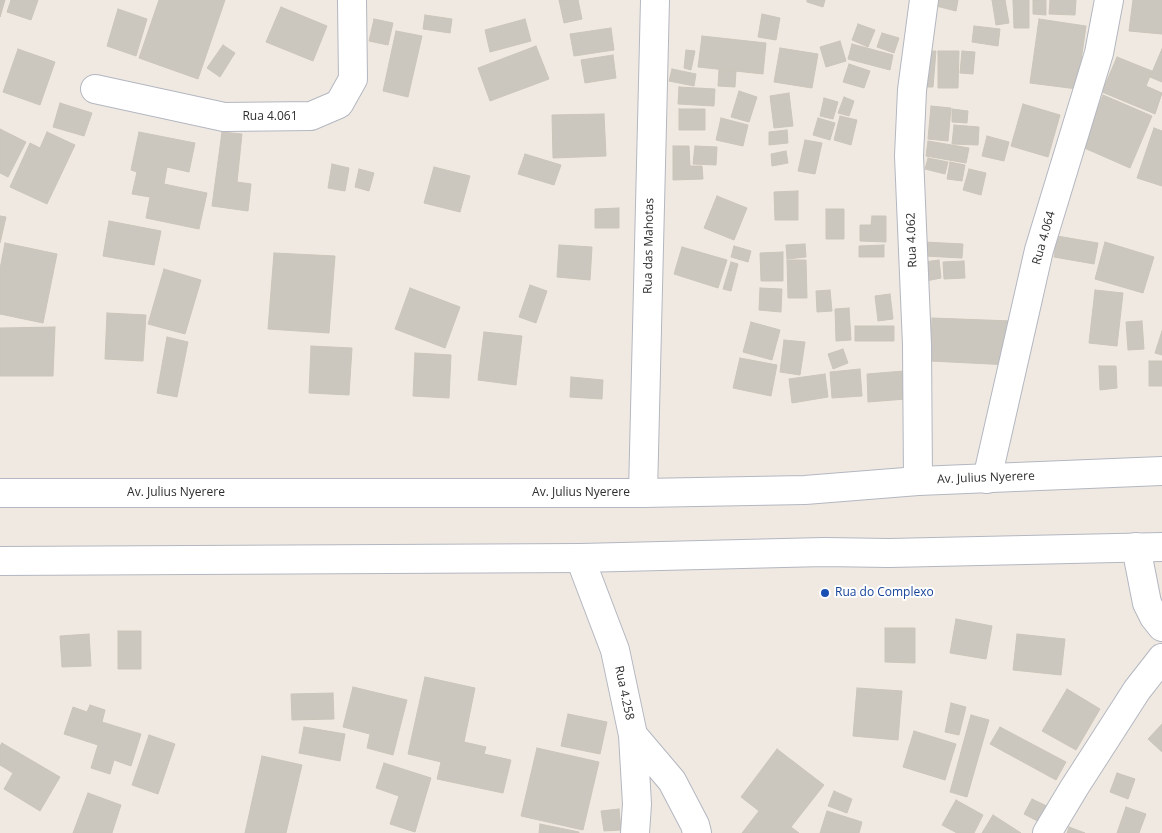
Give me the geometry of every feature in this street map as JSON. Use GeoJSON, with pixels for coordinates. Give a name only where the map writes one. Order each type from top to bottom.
{"type":"FeatureCollection","features":[{"type":"Feature","properties":{"kind":"street","name":"Rua 4.061"},"geometry":{"type":"LineString","coordinates":[[95,89],[224,117],[311,116],[339,104],[353,79],[352,0]]}},
{"type":"Feature","properties":{"kind":"street","name":"Rua das Mahotas"},"geometry":{"type":"LineString","coordinates":[[643,492],[655,0]]}},
{"type":"Feature","properties":{"kind":"street","name":"Rua 4.062"},"geometry":{"type":"LineString","coordinates":[[918,481],[917,345],[909,156],[912,90],[924,0]]}},
{"type":"Feature","properties":{"kind":"street","name":"Rua 4.064"},"geometry":{"type":"LineString","coordinates":[[987,479],[1039,250],[1099,52],[1109,0]]}},
{"type":"Feature","properties":{"kind":"street","name":"Av. Julius Nyerere"},"geometry":{"type":"LineString","coordinates":[[0,493],[805,490],[918,481],[1162,471]]}},
{"type":"Feature","properties":{"kind":"street"},"geometry":{"type":"LineString","coordinates":[[0,560],[580,558],[1149,547],[1147,603],[1154,618],[1162,627]]}},
{"type":"Feature","properties":{"kind":"street","name":"Rua 4.258"},"geometry":{"type":"LineString","coordinates":[[580,558],[614,650],[633,735],[638,804],[636,833]]}},
{"type":"Feature","properties":{"kind":"street"},"geometry":{"type":"LineString","coordinates":[[1047,833],[1137,690],[1162,658]]}},
{"type":"Feature","properties":{"kind":"street"},"geometry":{"type":"LineString","coordinates":[[633,735],[672,781],[701,830]]}},
{"type":"Feature","properties":{"kind":"building"},"geometry":{"type":"Polygon","coordinates":[[[0,0],[5,0],[0,17],[0,0]]]}},
{"type":"Feature","properties":{"kind":"building"},"geometry":{"type":"Polygon","coordinates":[[[11,0],[38,0],[31,20],[7,12],[11,0]]]}},
{"type":"Feature","properties":{"kind":"building"},"geometry":{"type":"Polygon","coordinates":[[[159,0],[225,0],[198,79],[139,58],[159,0]]]}},
{"type":"Feature","properties":{"kind":"building"},"geometry":{"type":"Polygon","coordinates":[[[559,0],[578,0],[582,19],[564,23],[559,0]]]}},
{"type":"Feature","properties":{"kind":"building"},"geometry":{"type":"Polygon","coordinates":[[[807,0],[825,0],[823,7],[807,2],[807,0]]]}},
{"type":"Feature","properties":{"kind":"building"},"geometry":{"type":"Polygon","coordinates":[[[937,0],[958,0],[956,11],[936,6],[937,0]]]}},
{"type":"Feature","properties":{"kind":"building"},"geometry":{"type":"Polygon","coordinates":[[[992,0],[1005,0],[1009,23],[996,25],[992,0]]]}},
{"type":"Feature","properties":{"kind":"building"},"geometry":{"type":"Polygon","coordinates":[[[1013,0],[1029,0],[1029,28],[1014,28],[1013,0]]]}},
{"type":"Feature","properties":{"kind":"building"},"geometry":{"type":"Polygon","coordinates":[[[1033,0],[1046,0],[1046,15],[1033,14],[1033,0]]]}},
{"type":"Feature","properties":{"kind":"building"},"geometry":{"type":"Polygon","coordinates":[[[1050,0],[1076,0],[1075,15],[1049,14],[1050,0]]]}},
{"type":"Feature","properties":{"kind":"building"},"geometry":{"type":"Polygon","coordinates":[[[1133,0],[1162,0],[1162,34],[1129,31],[1133,0]]]}},
{"type":"Feature","properties":{"kind":"building"},"geometry":{"type":"Polygon","coordinates":[[[281,7],[327,26],[313,61],[266,42],[281,7]]]}},
{"type":"Feature","properties":{"kind":"building"},"geometry":{"type":"Polygon","coordinates":[[[118,9],[147,19],[136,56],[107,46],[118,9]]]}},
{"type":"Feature","properties":{"kind":"building"},"geometry":{"type":"Polygon","coordinates":[[[762,14],[780,18],[776,40],[758,37],[762,14]]]}},
{"type":"Feature","properties":{"kind":"building"},"geometry":{"type":"Polygon","coordinates":[[[425,15],[452,19],[450,33],[423,29],[425,15]]]}},
{"type":"Feature","properties":{"kind":"building"},"geometry":{"type":"Polygon","coordinates":[[[374,19],[393,23],[388,45],[369,41],[374,19]]]}},
{"type":"Feature","properties":{"kind":"building"},"geometry":{"type":"Polygon","coordinates":[[[525,19],[531,41],[490,52],[485,30],[525,19]]]}},
{"type":"Feature","properties":{"kind":"building"},"geometry":{"type":"Polygon","coordinates":[[[1039,19],[1086,26],[1077,89],[1030,83],[1039,19]]]}},
{"type":"Feature","properties":{"kind":"building"},"geometry":{"type":"Polygon","coordinates":[[[858,24],[875,30],[868,47],[852,40],[858,24]]]}},
{"type":"Feature","properties":{"kind":"building"},"geometry":{"type":"Polygon","coordinates":[[[974,26],[1000,29],[998,46],[972,42],[974,26]]]}},
{"type":"Feature","properties":{"kind":"building"},"geometry":{"type":"Polygon","coordinates":[[[611,28],[614,50],[574,56],[570,34],[611,28]]]}},
{"type":"Feature","properties":{"kind":"building"},"geometry":{"type":"Polygon","coordinates":[[[396,31],[422,36],[408,97],[383,91],[396,31]]]}},
{"type":"Feature","properties":{"kind":"building"},"geometry":{"type":"Polygon","coordinates":[[[882,33],[899,38],[894,53],[877,47],[882,33]]]}},
{"type":"Feature","properties":{"kind":"building"},"geometry":{"type":"Polygon","coordinates":[[[702,36],[766,43],[763,74],[698,67],[702,36]]]}},
{"type":"Feature","properties":{"kind":"building"},"geometry":{"type":"Polygon","coordinates":[[[840,41],[846,61],[826,67],[820,47],[840,41]]]}},
{"type":"Feature","properties":{"kind":"building"},"geometry":{"type":"Polygon","coordinates":[[[852,44],[893,55],[890,70],[848,59],[852,44]]]}},
{"type":"Feature","properties":{"kind":"building"},"geometry":{"type":"Polygon","coordinates":[[[223,45],[235,53],[220,77],[207,68],[223,45]]]}},
{"type":"Feature","properties":{"kind":"building"},"geometry":{"type":"Polygon","coordinates":[[[536,46],[549,79],[490,101],[478,68],[536,46]]]}},
{"type":"Feature","properties":{"kind":"building"},"geometry":{"type":"Polygon","coordinates":[[[780,48],[818,54],[812,88],[774,82],[780,48]]]}},
{"type":"Feature","properties":{"kind":"building"},"geometry":{"type":"Polygon","coordinates":[[[18,49],[55,62],[40,105],[3,92],[18,49]]]}},
{"type":"Feature","properties":{"kind":"building"},"geometry":{"type":"Polygon","coordinates":[[[1162,49],[1162,82],[1150,77],[1162,49]]]}},
{"type":"Feature","properties":{"kind":"building"},"geometry":{"type":"Polygon","coordinates":[[[686,50],[695,51],[691,70],[684,68],[686,50]]]}},
{"type":"Feature","properties":{"kind":"building"},"geometry":{"type":"Polygon","coordinates":[[[925,51],[936,51],[933,87],[922,87],[925,51]]]}},
{"type":"Feature","properties":{"kind":"building"},"geometry":{"type":"Polygon","coordinates":[[[938,51],[959,51],[958,88],[938,88],[938,51]]]}},
{"type":"Feature","properties":{"kind":"building"},"geometry":{"type":"Polygon","coordinates":[[[962,51],[975,52],[973,74],[960,73],[962,51]]]}},
{"type":"Feature","properties":{"kind":"building"},"geometry":{"type":"Polygon","coordinates":[[[613,55],[616,78],[585,83],[581,60],[613,55]]]}},
{"type":"Feature","properties":{"kind":"building"},"geometry":{"type":"Polygon","coordinates":[[[1117,57],[1152,71],[1146,86],[1162,93],[1155,114],[1102,92],[1117,57]]]}},
{"type":"Feature","properties":{"kind":"building"},"geometry":{"type":"Polygon","coordinates":[[[849,64],[870,71],[864,88],[843,82],[849,64]]]}},
{"type":"Feature","properties":{"kind":"building"},"geometry":{"type":"Polygon","coordinates":[[[672,69],[696,74],[694,86],[669,81],[672,69]]]}},
{"type":"Feature","properties":{"kind":"building"},"geometry":{"type":"Polygon","coordinates":[[[719,70],[736,71],[735,87],[718,86],[719,70]]]}},
{"type":"Feature","properties":{"kind":"building"},"geometry":{"type":"Polygon","coordinates":[[[679,87],[715,89],[714,106],[678,104],[679,87]]]}},
{"type":"Feature","properties":{"kind":"building"},"geometry":{"type":"Polygon","coordinates":[[[739,91],[757,97],[749,122],[731,117],[739,91]]]}},
{"type":"Feature","properties":{"kind":"building"},"geometry":{"type":"Polygon","coordinates":[[[789,93],[793,126],[774,128],[770,96],[789,93]]]}},
{"type":"Feature","properties":{"kind":"building"},"geometry":{"type":"Polygon","coordinates":[[[1103,95],[1152,116],[1130,168],[1082,147],[1103,95]]]}},
{"type":"Feature","properties":{"kind":"building"},"geometry":{"type":"Polygon","coordinates":[[[844,97],[854,101],[849,116],[838,113],[844,97]]]}},
{"type":"Feature","properties":{"kind":"building"},"geometry":{"type":"Polygon","coordinates":[[[824,98],[838,102],[833,119],[820,116],[824,98]]]}},
{"type":"Feature","properties":{"kind":"building"},"geometry":{"type":"Polygon","coordinates":[[[60,103],[92,113],[84,136],[53,127],[60,103]]]}},
{"type":"Feature","properties":{"kind":"building"},"geometry":{"type":"Polygon","coordinates":[[[1023,104],[1060,115],[1048,157],[1011,146],[1023,104]]]}},
{"type":"Feature","properties":{"kind":"building"},"geometry":{"type":"Polygon","coordinates":[[[931,106],[951,108],[948,141],[928,139],[931,106]]]}},
{"type":"Feature","properties":{"kind":"building"},"geometry":{"type":"Polygon","coordinates":[[[679,109],[705,109],[705,130],[679,130],[679,109]]]}},
{"type":"Feature","properties":{"kind":"building"},"geometry":{"type":"Polygon","coordinates":[[[952,109],[968,111],[967,123],[952,122],[952,109]]]}},
{"type":"Feature","properties":{"kind":"building"},"geometry":{"type":"Polygon","coordinates":[[[604,114],[606,156],[553,158],[552,115],[604,114]]]}},
{"type":"Feature","properties":{"kind":"building"},"geometry":{"type":"Polygon","coordinates":[[[840,116],[857,120],[851,145],[834,140],[840,116]]]}},
{"type":"Feature","properties":{"kind":"building"},"geometry":{"type":"Polygon","coordinates":[[[721,118],[748,125],[743,146],[716,140],[721,118]]]}},
{"type":"Feature","properties":{"kind":"building"},"geometry":{"type":"Polygon","coordinates":[[[818,118],[835,123],[830,140],[813,135],[818,118]]]}},
{"type":"Feature","properties":{"kind":"building"},"geometry":{"type":"Polygon","coordinates":[[[954,125],[979,127],[978,145],[952,144],[954,125]]]}},
{"type":"Feature","properties":{"kind":"building"},"geometry":{"type":"Polygon","coordinates":[[[1154,128],[1162,131],[1162,186],[1137,178],[1154,128]]]}},
{"type":"Feature","properties":{"kind":"building"},"geometry":{"type":"Polygon","coordinates":[[[0,129],[26,142],[8,177],[0,173],[0,129]]]}},
{"type":"Feature","properties":{"kind":"building"},"geometry":{"type":"Polygon","coordinates":[[[787,130],[788,143],[769,145],[769,132],[787,130]]]}},
{"type":"Feature","properties":{"kind":"building"},"geometry":{"type":"Polygon","coordinates":[[[47,132],[75,145],[47,204],[10,187],[30,143],[40,148],[47,132]]]}},
{"type":"Feature","properties":{"kind":"building"},"geometry":{"type":"Polygon","coordinates":[[[139,132],[195,143],[189,172],[167,167],[164,184],[207,193],[199,229],[146,218],[150,197],[132,194],[137,172],[131,170],[139,132]]]}},
{"type":"Feature","properties":{"kind":"building"},"geometry":{"type":"Polygon","coordinates":[[[222,132],[242,134],[237,182],[251,184],[248,211],[212,206],[222,132]]]}},
{"type":"Feature","properties":{"kind":"building"},"geometry":{"type":"Polygon","coordinates":[[[987,136],[1009,142],[1004,161],[982,156],[987,136]]]}},
{"type":"Feature","properties":{"kind":"building"},"geometry":{"type":"Polygon","coordinates":[[[805,140],[822,143],[815,174],[798,171],[805,140]]]}},
{"type":"Feature","properties":{"kind":"building"},"geometry":{"type":"Polygon","coordinates":[[[928,141],[969,148],[966,163],[926,156],[928,141]]]}},
{"type":"Feature","properties":{"kind":"building"},"geometry":{"type":"Polygon","coordinates":[[[673,146],[689,146],[690,166],[702,166],[703,179],[673,180],[673,146]]]}},
{"type":"Feature","properties":{"kind":"building"},"geometry":{"type":"Polygon","coordinates":[[[695,146],[717,147],[716,165],[693,164],[695,146]]]}},
{"type":"Feature","properties":{"kind":"building"},"geometry":{"type":"Polygon","coordinates":[[[786,151],[788,163],[772,166],[771,154],[786,151]]]}},
{"type":"Feature","properties":{"kind":"building"},"geometry":{"type":"Polygon","coordinates":[[[525,154],[561,165],[554,185],[518,174],[525,154]]]}},
{"type":"Feature","properties":{"kind":"building"},"geometry":{"type":"Polygon","coordinates":[[[928,158],[948,162],[945,174],[925,169],[928,158]]]}},
{"type":"Feature","properties":{"kind":"building"},"geometry":{"type":"Polygon","coordinates":[[[950,162],[965,165],[962,181],[947,179],[950,162]]]}},
{"type":"Feature","properties":{"kind":"building"},"geometry":{"type":"Polygon","coordinates":[[[332,164],[349,168],[345,191],[328,188],[332,164]]]}},
{"type":"Feature","properties":{"kind":"building"},"geometry":{"type":"Polygon","coordinates":[[[434,167],[470,176],[460,212],[424,203],[434,167]]]}},
{"type":"Feature","properties":{"kind":"building"},"geometry":{"type":"Polygon","coordinates":[[[359,169],[374,173],[369,191],[355,187],[359,169]]]}},
{"type":"Feature","properties":{"kind":"building"},"geometry":{"type":"Polygon","coordinates":[[[969,169],[986,173],[981,195],[963,190],[969,169]]]}},
{"type":"Feature","properties":{"kind":"building"},"geometry":{"type":"Polygon","coordinates":[[[798,191],[798,220],[775,220],[774,192],[798,191]]]}},
{"type":"Feature","properties":{"kind":"building"},"geometry":{"type":"Polygon","coordinates":[[[717,196],[747,208],[734,240],[704,228],[717,196]]]}},
{"type":"Feature","properties":{"kind":"building"},"geometry":{"type":"Polygon","coordinates":[[[619,208],[619,228],[595,228],[595,209],[619,208]]]}},
{"type":"Feature","properties":{"kind":"building"},"geometry":{"type":"Polygon","coordinates":[[[826,209],[844,209],[844,239],[826,239],[826,209]]]}},
{"type":"Feature","properties":{"kind":"building"},"geometry":{"type":"Polygon","coordinates":[[[0,216],[6,217],[0,243],[0,216]]]}},
{"type":"Feature","properties":{"kind":"building"},"geometry":{"type":"Polygon","coordinates":[[[872,216],[886,216],[886,242],[860,241],[860,225],[871,225],[872,216]]]}},
{"type":"Feature","properties":{"kind":"building"},"geometry":{"type":"Polygon","coordinates":[[[109,221],[161,231],[154,265],[103,256],[109,221]]]}},
{"type":"Feature","properties":{"kind":"building"},"geometry":{"type":"Polygon","coordinates":[[[1057,236],[1098,243],[1094,264],[1054,257],[1057,236]]]}},
{"type":"Feature","properties":{"kind":"building"},"geometry":{"type":"Polygon","coordinates":[[[924,242],[963,244],[962,258],[924,256],[924,242]]]}},
{"type":"Feature","properties":{"kind":"building"},"geometry":{"type":"Polygon","coordinates":[[[1105,242],[1154,257],[1143,293],[1095,279],[1105,242]]]}},
{"type":"Feature","properties":{"kind":"building"},"geometry":{"type":"Polygon","coordinates":[[[5,243],[57,254],[43,323],[0,314],[0,269],[5,243]]]}},
{"type":"Feature","properties":{"kind":"building"},"geometry":{"type":"Polygon","coordinates":[[[805,244],[806,257],[787,259],[786,245],[805,244]]]}},
{"type":"Feature","properties":{"kind":"building"},"geometry":{"type":"Polygon","coordinates":[[[559,245],[592,247],[590,280],[557,277],[559,245]]]}},
{"type":"Feature","properties":{"kind":"building"},"geometry":{"type":"Polygon","coordinates":[[[884,245],[884,257],[859,257],[859,246],[884,245]]]}},
{"type":"Feature","properties":{"kind":"building"},"geometry":{"type":"Polygon","coordinates":[[[734,246],[751,251],[748,262],[731,257],[734,246]]]}},
{"type":"Feature","properties":{"kind":"building"},"geometry":{"type":"Polygon","coordinates":[[[682,247],[727,260],[718,288],[674,274],[682,247]]]}},
{"type":"Feature","properties":{"kind":"building"},"geometry":{"type":"Polygon","coordinates":[[[783,252],[783,281],[761,281],[760,253],[783,252]]]}},
{"type":"Feature","properties":{"kind":"building"},"geometry":{"type":"Polygon","coordinates":[[[274,253],[335,256],[329,333],[268,329],[274,253]]]}},
{"type":"Feature","properties":{"kind":"building"},"geometry":{"type":"Polygon","coordinates":[[[787,260],[806,260],[807,298],[788,298],[787,260]]]}},
{"type":"Feature","properties":{"kind":"building"},"geometry":{"type":"Polygon","coordinates":[[[939,260],[941,278],[926,281],[924,262],[939,260]]]}},
{"type":"Feature","properties":{"kind":"building"},"geometry":{"type":"Polygon","coordinates":[[[964,261],[965,278],[944,279],[943,262],[964,261]]]}},
{"type":"Feature","properties":{"kind":"building"},"geometry":{"type":"Polygon","coordinates":[[[731,262],[738,264],[731,291],[723,289],[731,262]]]}},
{"type":"Feature","properties":{"kind":"building"},"geometry":{"type":"Polygon","coordinates":[[[164,269],[201,280],[185,334],[148,324],[164,269]]]}},
{"type":"Feature","properties":{"kind":"building"},"geometry":{"type":"Polygon","coordinates":[[[530,285],[547,291],[536,323],[519,317],[530,285]]]}},
{"type":"Feature","properties":{"kind":"building"},"geometry":{"type":"Polygon","coordinates":[[[410,288],[460,307],[445,348],[395,329],[410,288]]]}},
{"type":"Feature","properties":{"kind":"building"},"geometry":{"type":"Polygon","coordinates":[[[760,288],[782,289],[781,312],[759,310],[760,288]]]}},
{"type":"Feature","properties":{"kind":"building"},"geometry":{"type":"Polygon","coordinates":[[[830,290],[832,311],[817,312],[816,291],[830,290]]]}},
{"type":"Feature","properties":{"kind":"building"},"geometry":{"type":"Polygon","coordinates":[[[1095,290],[1123,293],[1117,346],[1089,343],[1095,290]]]}},
{"type":"Feature","properties":{"kind":"building"},"geometry":{"type":"Polygon","coordinates":[[[890,294],[893,319],[878,321],[875,296],[890,294]]]}},
{"type":"Feature","properties":{"kind":"building"},"geometry":{"type":"Polygon","coordinates":[[[849,308],[851,340],[836,341],[835,309],[849,308]]]}},
{"type":"Feature","properties":{"kind":"building"},"geometry":{"type":"Polygon","coordinates":[[[107,313],[146,315],[143,361],[105,359],[107,313]]]}},
{"type":"Feature","properties":{"kind":"building"},"geometry":{"type":"Polygon","coordinates":[[[932,318],[1012,321],[1010,365],[930,361],[932,318]]]}},
{"type":"Feature","properties":{"kind":"building"},"geometry":{"type":"Polygon","coordinates":[[[1142,321],[1144,349],[1128,350],[1126,322],[1142,321]]]}},
{"type":"Feature","properties":{"kind":"building"},"geometry":{"type":"Polygon","coordinates":[[[751,322],[780,330],[772,360],[743,352],[751,322]]]}},
{"type":"Feature","properties":{"kind":"building"},"geometry":{"type":"Polygon","coordinates":[[[855,326],[894,326],[894,341],[855,341],[855,326]]]}},
{"type":"Feature","properties":{"kind":"building"},"geometry":{"type":"Polygon","coordinates":[[[55,327],[53,376],[0,376],[0,328],[55,327]]]}},
{"type":"Feature","properties":{"kind":"building"},"geometry":{"type":"Polygon","coordinates":[[[1162,331],[1162,355],[1155,353],[1162,331]]]}},
{"type":"Feature","properties":{"kind":"building"},"geometry":{"type":"Polygon","coordinates":[[[484,332],[522,336],[516,385],[478,380],[484,332]]]}},
{"type":"Feature","properties":{"kind":"building"},"geometry":{"type":"Polygon","coordinates":[[[167,337],[188,342],[177,397],[157,393],[167,337]]]}},
{"type":"Feature","properties":{"kind":"building"},"geometry":{"type":"Polygon","coordinates":[[[784,340],[805,342],[800,375],[780,372],[784,340]]]}},
{"type":"Feature","properties":{"kind":"building"},"geometry":{"type":"Polygon","coordinates":[[[311,346],[352,348],[349,395],[309,393],[311,346]]]}},
{"type":"Feature","properties":{"kind":"building"},"geometry":{"type":"Polygon","coordinates":[[[843,349],[848,363],[833,369],[828,354],[843,349]]]}},
{"type":"Feature","properties":{"kind":"building"},"geometry":{"type":"Polygon","coordinates":[[[415,353],[451,355],[449,398],[413,396],[415,353]]]}},
{"type":"Feature","properties":{"kind":"building"},"geometry":{"type":"Polygon","coordinates":[[[740,358],[777,365],[771,396],[733,388],[740,358]]]}},
{"type":"Feature","properties":{"kind":"building"},"geometry":{"type":"Polygon","coordinates":[[[1149,361],[1162,361],[1162,386],[1149,386],[1149,361]]]}},
{"type":"Feature","properties":{"kind":"building"},"geometry":{"type":"Polygon","coordinates":[[[1099,366],[1116,366],[1117,388],[1100,390],[1099,366]]]}},
{"type":"Feature","properties":{"kind":"building"},"geometry":{"type":"Polygon","coordinates":[[[860,369],[862,396],[832,398],[830,372],[860,369]]]}},
{"type":"Feature","properties":{"kind":"building"},"geometry":{"type":"Polygon","coordinates":[[[904,371],[906,399],[868,402],[867,374],[904,371]]]}},
{"type":"Feature","properties":{"kind":"building"},"geometry":{"type":"Polygon","coordinates":[[[825,374],[828,397],[792,403],[789,379],[825,374]]]}},
{"type":"Feature","properties":{"kind":"building"},"geometry":{"type":"Polygon","coordinates":[[[571,377],[603,380],[602,399],[570,397],[571,377]]]}},
{"type":"Feature","properties":{"kind":"building"},"geometry":{"type":"Polygon","coordinates":[[[956,619],[992,626],[986,659],[950,653],[956,619]]]}},
{"type":"Feature","properties":{"kind":"building"},"geometry":{"type":"Polygon","coordinates":[[[885,628],[915,628],[915,663],[885,662],[885,628]]]}},
{"type":"Feature","properties":{"kind":"building"},"geometry":{"type":"Polygon","coordinates":[[[118,631],[141,631],[141,669],[118,669],[118,631]]]}},
{"type":"Feature","properties":{"kind":"building"},"geometry":{"type":"Polygon","coordinates":[[[89,634],[91,666],[62,667],[60,636],[89,634]]]}},
{"type":"Feature","properties":{"kind":"building"},"geometry":{"type":"Polygon","coordinates":[[[1017,634],[1065,639],[1061,675],[1013,670],[1017,634]]]}},
{"type":"Feature","properties":{"kind":"building"},"geometry":{"type":"Polygon","coordinates":[[[425,677],[475,688],[464,742],[486,747],[484,754],[511,760],[503,793],[437,779],[441,762],[408,754],[425,677]]]}},
{"type":"Feature","properties":{"kind":"building"},"geometry":{"type":"Polygon","coordinates":[[[353,687],[407,700],[393,755],[367,748],[370,734],[343,727],[353,687]]]}},
{"type":"Feature","properties":{"kind":"building"},"geometry":{"type":"Polygon","coordinates":[[[857,688],[902,691],[898,740],[853,736],[857,688]]]}},
{"type":"Feature","properties":{"kind":"building"},"geometry":{"type":"Polygon","coordinates":[[[1067,689],[1100,709],[1076,750],[1042,731],[1067,689]]]}},
{"type":"Feature","properties":{"kind":"building"},"geometry":{"type":"Polygon","coordinates":[[[333,693],[334,719],[292,720],[291,694],[333,693]]]}},
{"type":"Feature","properties":{"kind":"building"},"geometry":{"type":"Polygon","coordinates":[[[951,703],[966,707],[959,735],[945,732],[951,703]]]}},
{"type":"Feature","properties":{"kind":"building"},"geometry":{"type":"Polygon","coordinates":[[[90,705],[105,710],[102,722],[141,734],[131,766],[114,760],[110,774],[91,768],[98,745],[64,734],[73,707],[87,712],[90,705]]]}},
{"type":"Feature","properties":{"kind":"building"},"geometry":{"type":"Polygon","coordinates":[[[568,714],[607,722],[600,754],[561,746],[568,714]]]}},
{"type":"Feature","properties":{"kind":"building"},"geometry":{"type":"Polygon","coordinates":[[[971,715],[989,720],[967,797],[950,792],[971,715]]]}},
{"type":"Feature","properties":{"kind":"building"},"geometry":{"type":"Polygon","coordinates":[[[1162,724],[1162,752],[1148,739],[1162,724]]]}},
{"type":"Feature","properties":{"kind":"building"},"geometry":{"type":"Polygon","coordinates":[[[304,727],[345,734],[340,761],[299,753],[304,727]]]}},
{"type":"Feature","properties":{"kind":"building"},"geometry":{"type":"Polygon","coordinates":[[[1000,727],[1066,762],[1056,780],[990,744],[1000,727]]]}},
{"type":"Feature","properties":{"kind":"building"},"geometry":{"type":"Polygon","coordinates":[[[914,731],[956,744],[945,780],[903,767],[914,731]]]}},
{"type":"Feature","properties":{"kind":"building"},"geometry":{"type":"Polygon","coordinates":[[[149,735],[175,744],[158,794],[132,785],[149,735]]]}},
{"type":"Feature","properties":{"kind":"building"},"geometry":{"type":"Polygon","coordinates":[[[2,743],[60,777],[40,811],[4,789],[13,773],[0,765],[0,746],[2,743]]]}},
{"type":"Feature","properties":{"kind":"building"},"geometry":{"type":"Polygon","coordinates":[[[537,748],[599,762],[583,830],[521,816],[537,748]]]}},
{"type":"Feature","properties":{"kind":"building"},"geometry":{"type":"Polygon","coordinates":[[[777,749],[824,785],[791,827],[799,833],[742,833],[759,811],[741,797],[777,749]]]}},
{"type":"Feature","properties":{"kind":"building"},"geometry":{"type":"Polygon","coordinates":[[[262,756],[302,765],[286,833],[245,833],[262,756]]]}},
{"type":"Feature","properties":{"kind":"building"},"geometry":{"type":"Polygon","coordinates":[[[384,763],[431,778],[415,832],[390,824],[399,796],[376,788],[384,763]]]}},
{"type":"Feature","properties":{"kind":"building"},"geometry":{"type":"Polygon","coordinates":[[[1117,773],[1135,779],[1128,799],[1110,792],[1117,773]]]}},
{"type":"Feature","properties":{"kind":"building"},"geometry":{"type":"Polygon","coordinates":[[[834,791],[852,799],[847,813],[828,806],[834,791]]]}},
{"type":"Feature","properties":{"kind":"building"},"geometry":{"type":"Polygon","coordinates":[[[88,793],[121,805],[112,833],[73,833],[88,793]]]}},
{"type":"Feature","properties":{"kind":"building"},"geometry":{"type":"Polygon","coordinates":[[[1032,799],[1053,809],[1045,825],[1024,814],[1032,799]]]}},
{"type":"Feature","properties":{"kind":"building"},"geometry":{"type":"Polygon","coordinates":[[[956,800],[983,815],[974,833],[957,833],[942,825],[956,800]]]}},
{"type":"Feature","properties":{"kind":"building"},"geometry":{"type":"Polygon","coordinates":[[[1126,807],[1146,814],[1139,833],[1117,833],[1126,807]]]}},
{"type":"Feature","properties":{"kind":"building"},"geometry":{"type":"Polygon","coordinates":[[[619,809],[621,830],[604,831],[601,811],[619,809]]]}},
{"type":"Feature","properties":{"kind":"building"},"geometry":{"type":"Polygon","coordinates":[[[827,811],[862,822],[859,833],[820,833],[827,811]]]}},
{"type":"Feature","properties":{"kind":"building"},"geometry":{"type":"Polygon","coordinates":[[[993,815],[1021,833],[982,833],[993,815]]]}},
{"type":"Feature","properties":{"kind":"building"},"geometry":{"type":"Polygon","coordinates":[[[540,824],[579,832],[579,833],[539,833],[540,824]]]}},
{"type":"Feature","properties":{"kind":"building"},"geometry":{"type":"Polygon","coordinates":[[[1069,827],[1085,833],[1067,833],[1069,827]]]}},
{"type":"Feature","properties":{"kind":"place","name":"Rua do Complexo"},"geometry":{"type":"Point","coordinates":[825,593]}}]}
